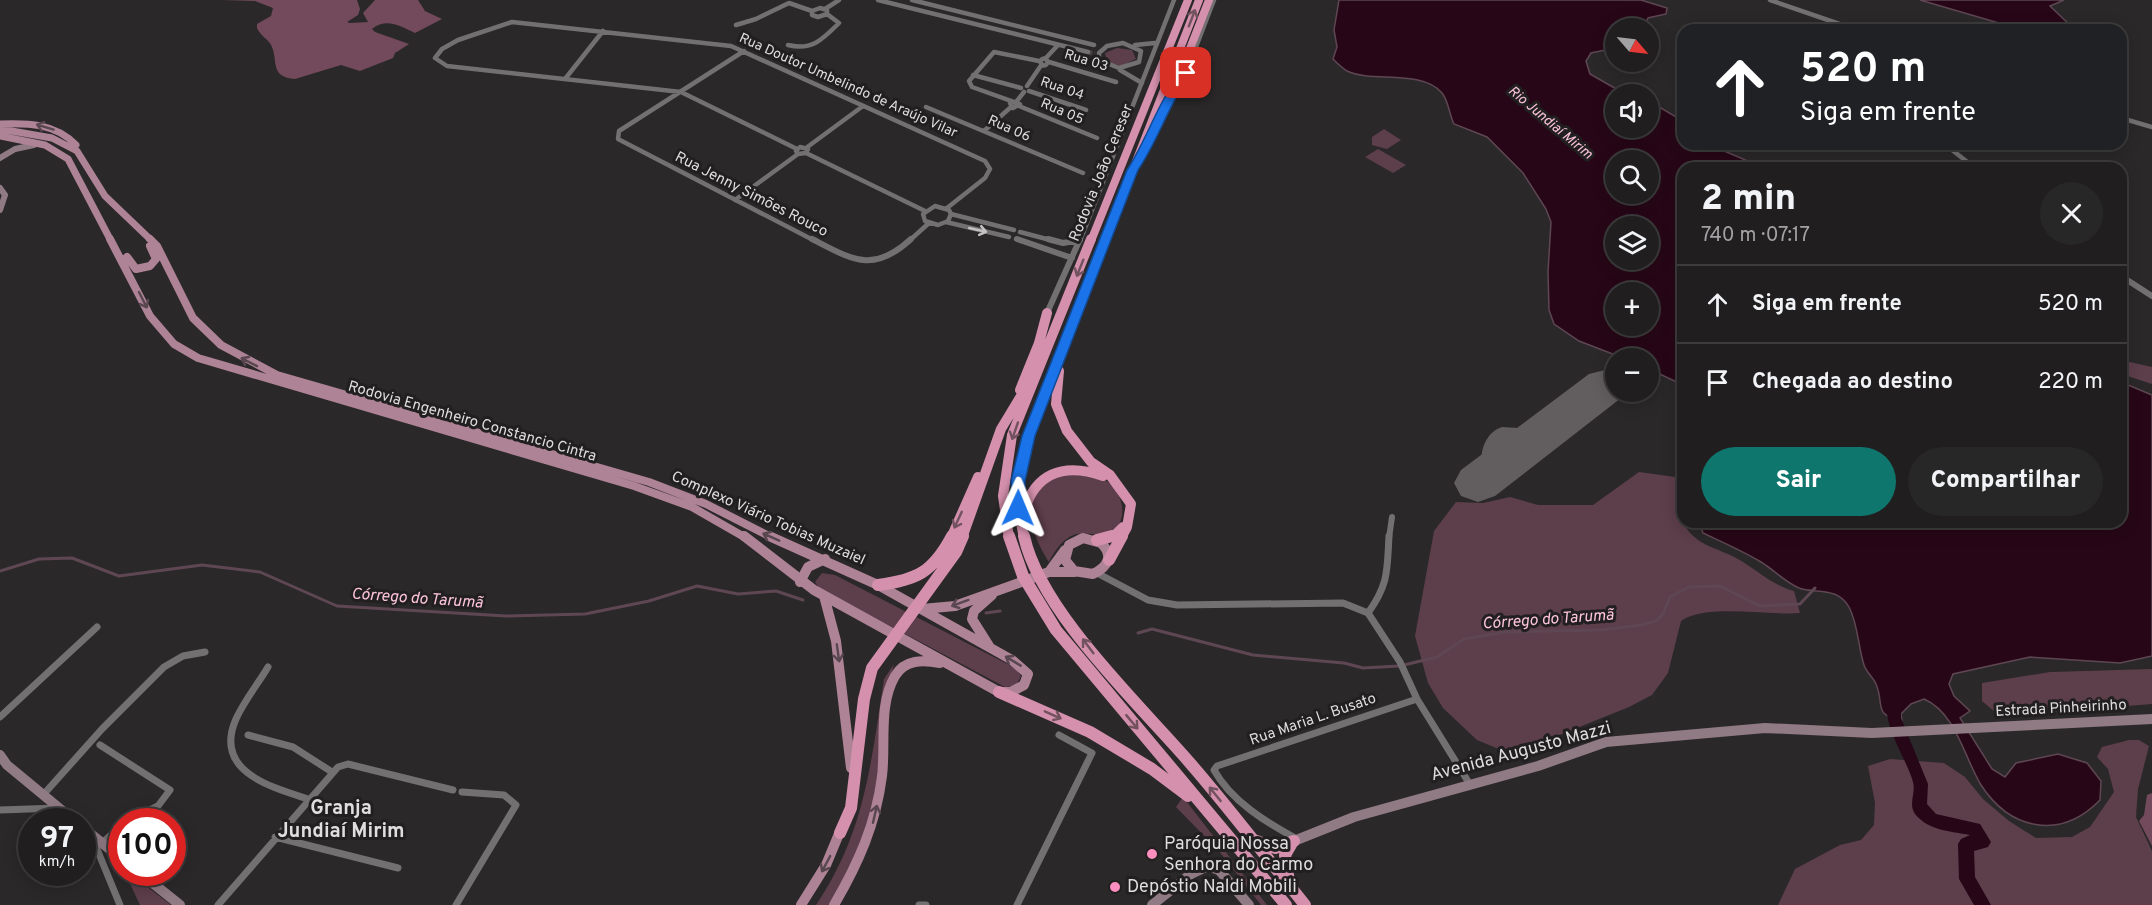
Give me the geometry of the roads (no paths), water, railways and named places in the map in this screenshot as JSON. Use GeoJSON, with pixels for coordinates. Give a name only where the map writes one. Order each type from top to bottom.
{"type":"FeatureCollection","features":[{"type":"Feature","properties":{"kind":"highway","name":"Rodovia João Cereser"},"geometry":{"type":"LineString","coordinates":[[1043,357],[1188,0]]}},
{"type":"Feature","properties":{"kind":"highway","name":"Rodovia João Cereser"},"geometry":{"type":"LineString","coordinates":[[1037,590],[1034,567],[1022,531],[1018,481],[1028,436],[1199,0]]}},
{"type":"Feature","properties":{"kind":"highway"},"geometry":{"type":"LineString","coordinates":[[1132,170],[1145,152],[1175,87],[1209,0]]}},
{"type":"Feature","properties":{"kind":"highway"},"geometry":{"type":"LineString","coordinates":[[878,585],[904,581],[926,571],[941,554],[1029,372],[1047,313]]}},
{"type":"Feature","properties":{"kind":"highway"},"geometry":{"type":"LineString","coordinates":[[1060,354],[1055,393],[1061,418],[1081,450],[1115,480],[1131,504],[1129,520],[1109,560]]}},
{"type":"Feature","properties":{"kind":"highway"},"geometry":{"type":"LineString","coordinates":[[840,832],[851,808],[867,685],[881,653],[931,591],[956,552],[967,528],[1001,429],[1043,357]]}},
{"type":"Feature","properties":{"kind":"highway"},"geometry":{"type":"LineString","coordinates":[[1043,357],[1012,435],[1003,483],[1004,516],[1019,569],[1191,764],[1305,905]]}},
{"type":"Feature","properties":{"kind":"highway"},"geometry":{"type":"LineString","coordinates":[[1022,531],[1024,506],[1031,489],[1042,478],[1054,472],[1078,468],[1115,480]]}},
{"type":"Feature","properties":{"kind":"highway"},"geometry":{"type":"LineString","coordinates":[[1097,540],[1114,536],[1129,520]]}},
{"type":"Feature","properties":{"kind":"highway"},"geometry":{"type":"LineString","coordinates":[[1037,590],[1067,642],[1286,905]]}},
{"type":"Feature","properties":{"kind":"highway"},"geometry":{"type":"LineString","coordinates":[[999,692],[1090,732],[1152,769],[1203,807]]}},
{"type":"Feature","properties":{"kind":"highway"},"geometry":{"type":"LineString","coordinates":[[1233,817],[1268,849],[1275,851],[1296,840]]}},
{"type":"Feature","properties":{"kind":"highway"},"geometry":{"type":"LineString","coordinates":[[1294,893],[1285,868],[1285,855],[1296,840]]}},
{"type":"Feature","properties":{"kind":"main road"},"geometry":{"type":"LineString","coordinates":[[0,124],[30,123],[46,127],[73,141],[79,153]]}},
{"type":"Feature","properties":{"kind":"main road"},"geometry":{"type":"LineString","coordinates":[[0,129],[41,135],[65,143],[79,153]]}},
{"type":"Feature","properties":{"kind":"main road"},"geometry":{"type":"LineString","coordinates":[[41,135],[76,157],[104,203],[152,249],[156,259],[154,263],[144,269],[134,268],[101,210],[92,203]]}},
{"type":"Feature","properties":{"kind":"main road"},"geometry":{"type":"LineString","coordinates":[[0,138],[34,145],[62,159],[86,193]]}},
{"type":"Feature","properties":{"kind":"main road","name":"Rodovia Engenheiro Constancio Cintra"},"geometry":{"type":"LineString","coordinates":[[0,138],[41,143],[68,159],[150,316],[174,344],[192,355],[213,364],[669,498],[734,529],[800,582],[999,692]]}},
{"type":"Feature","properties":{"kind":"main road","name":"Complexo Viário Tobias Muzaiel"},"geometry":{"type":"LineString","coordinates":[[79,153],[99,188],[111,203],[157,246],[193,318],[221,345],[277,375],[671,490],[878,585],[1020,665],[1028,674],[1024,685],[1019,689],[999,692]]}},
{"type":"Feature","properties":{"kind":"main road"},"geometry":{"type":"LineString","coordinates":[[1083,538],[1097,540],[1107,548],[1109,560],[1097,573],[1083,575],[1075,572],[1049,572],[1070,544],[1083,538]]}},
{"type":"Feature","properties":{"kind":"main road"},"geometry":{"type":"LineString","coordinates":[[1066,549],[1065,560],[1075,572]]}},
{"type":"Feature","properties":{"kind":"main road"},"geometry":{"type":"LineString","coordinates":[[800,582],[808,567],[825,559]]}},
{"type":"Feature","properties":{"kind":"main road","name":"Complexo Viário Tobias Muzaiel"},"geometry":{"type":"LineString","coordinates":[[922,609],[942,609],[1049,572]]}},
{"type":"Feature","properties":{"kind":"main road","name":"Complexo Viário Tobias Muzaiel"},"geometry":{"type":"LineString","coordinates":[[993,651],[980,635],[972,619],[974,611],[996,592]]}},
{"type":"Feature","properties":{"kind":"main road"},"geometry":{"type":"LineString","coordinates":[[801,905],[826,865],[840,832],[852,765],[836,641],[824,596]]}},
{"type":"Feature","properties":{"kind":"main road"},"geometry":{"type":"LineString","coordinates":[[834,905],[862,858],[877,810],[892,683],[900,669],[916,661],[951,665]]}},
{"type":"Feature","properties":{"kind":"street"},"geometry":{"type":"LineString","coordinates":[[812,10],[811,14],[816,17],[839,0]]}},
{"type":"Feature","properties":{"kind":"street"},"geometry":{"type":"LineString","coordinates":[[878,0],[1088,52]]}},
{"type":"Feature","properties":{"kind":"street"},"geometry":{"type":"LineString","coordinates":[[912,0],[1094,45]]}},
{"type":"Feature","properties":{"kind":"street"},"geometry":{"type":"LineString","coordinates":[[1047,313],[1080,240],[1142,83],[1151,51],[1174,0]]}},
{"type":"Feature","properties":{"kind":"street"},"geometry":{"type":"LineString","coordinates":[[1175,87],[1186,73],[1214,0]]}},
{"type":"Feature","properties":{"kind":"street"},"geometry":{"type":"LineString","coordinates":[[1770,0],[1840,24]]}},
{"type":"Feature","properties":{"kind":"street"},"geometry":{"type":"LineString","coordinates":[[736,25],[756,19],[789,3],[812,10],[826,11],[838,20],[839,23],[818,45],[804,49],[788,45]]}},
{"type":"Feature","properties":{"kind":"street"},"geometry":{"type":"LineString","coordinates":[[978,25],[984,18]]}},
{"type":"Feature","properties":{"kind":"street","name":"Rua Doutor Umbelindo de Araújo Vilar"},"geometry":{"type":"LineString","coordinates":[[565,79],[461,68],[437,62],[437,54],[450,44],[498,26],[519,22],[717,44],[744,51],[985,161],[990,169],[986,178],[947,208]]}},
{"type":"Feature","properties":{"kind":"street"},"geometry":{"type":"LineString","coordinates":[[565,79],[603,31]]}},
{"type":"Feature","properties":{"kind":"street"},"geometry":{"type":"LineString","coordinates":[[1065,46],[1070,44],[1070,39]]}},
{"type":"Feature","properties":{"kind":"street"},"geometry":{"type":"LineString","coordinates":[[1079,50],[1084,43]]}},
{"type":"Feature","properties":{"kind":"street"},"geometry":{"type":"LineString","coordinates":[[1142,83],[1117,68],[1104,64],[1096,54],[1102,47],[1119,43],[1151,51]]}},
{"type":"Feature","properties":{"kind":"street"},"geometry":{"type":"LineString","coordinates":[[1130,45],[1155,43]]}},
{"type":"Feature","properties":{"kind":"street"},"geometry":{"type":"LineString","coordinates":[[984,131],[1014,104],[1058,45]]}},
{"type":"Feature","properties":{"kind":"street"},"geometry":{"type":"LineString","coordinates":[[1123,68],[1139,62],[1142,55],[1138,48]]}},
{"type":"Feature","properties":{"kind":"street"},"geometry":{"type":"LineString","coordinates":[[681,92],[744,51]]}},
{"type":"Feature","properties":{"kind":"street","name":"Rua 03"},"geometry":{"type":"LineString","coordinates":[[973,75],[990,54],[997,51],[1116,82]]}},
{"type":"Feature","properties":{"kind":"street"},"geometry":{"type":"LineString","coordinates":[[1117,68],[1144,73]]}},
{"type":"Feature","properties":{"kind":"street","name":"Rua 04"},"geometry":{"type":"LineString","coordinates":[[973,75],[1026,89],[1086,110]]}},
{"type":"Feature","properties":{"kind":"street","name":"Rua 05"},"geometry":{"type":"LineString","coordinates":[[973,75],[969,84],[982,91],[1097,138]]}},
{"type":"Feature","properties":{"kind":"street"},"geometry":{"type":"LineString","coordinates":[[565,79],[681,92],[797,151]]}},
{"type":"Feature","properties":{"kind":"street"},"geometry":{"type":"LineString","coordinates":[[982,91],[993,81]]}},
{"type":"Feature","properties":{"kind":"street","name":"Rua Jenny Simões Rouco"},"geometry":{"type":"LineString","coordinates":[[681,92],[619,132],[618,139],[833,250],[861,261],[876,262],[891,256],[929,224]]}},
{"type":"Feature","properties":{"kind":"street"},"geometry":{"type":"LineString","coordinates":[[735,200],[797,151],[806,150],[863,106]]}},
{"type":"Feature","properties":{"kind":"street","name":"Rua 06"},"geometry":{"type":"LineString","coordinates":[[926,107],[1083,173]]}},
{"type":"Feature","properties":{"kind":"street"},"geometry":{"type":"LineString","coordinates":[[2127,120],[2152,127]]}},
{"type":"Feature","properties":{"kind":"street"},"geometry":{"type":"LineString","coordinates":[[0,158],[15,149],[34,145]]}},
{"type":"Feature","properties":{"kind":"street"},"geometry":{"type":"LineString","coordinates":[[806,150],[925,211]]}},
{"type":"Feature","properties":{"kind":"street"},"geometry":{"type":"LineString","coordinates":[[1952,150],[1968,162]]}},
{"type":"Feature","properties":{"kind":"street"},"geometry":{"type":"LineString","coordinates":[[0,188],[4,201],[0,210]]}},
{"type":"Feature","properties":{"kind":"street"},"geometry":{"type":"LineString","coordinates":[[1072,258],[1058,251],[999,234],[946,222],[929,224],[923,218],[925,211],[936,206],[947,208],[951,214],[1063,243],[1080,240]]}},
{"type":"Feature","properties":{"kind":"street"},"geometry":{"type":"LineString","coordinates":[[946,222],[951,214]]}},
{"type":"Feature","properties":{"kind":"street"},"geometry":{"type":"LineString","coordinates":[[999,234],[1002,228]]}},
{"type":"Feature","properties":{"kind":"street"},"geometry":{"type":"LineString","coordinates":[[1026,242],[1030,234]]}},
{"type":"Feature","properties":{"kind":"street"},"geometry":{"type":"LineString","coordinates":[[1058,251],[1063,243]]}},
{"type":"Feature","properties":{"kind":"street"},"geometry":{"type":"LineString","coordinates":[[2127,280],[2152,296]]}},
{"type":"Feature","properties":{"kind":"street"},"geometry":{"type":"LineString","coordinates":[[1368,613],[1382,596],[1388,582],[1389,532],[1392,517]]}},
{"type":"Feature","properties":{"kind":"street"},"geometry":{"type":"LineString","coordinates":[[1097,573],[1148,600],[1177,605],[1343,603],[1368,613],[1402,666],[1417,699],[1469,783]]}},
{"type":"Feature","properties":{"kind":"street"},"geometry":{"type":"LineString","coordinates":[[0,717],[97,627]]}},
{"type":"Feature","properties":{"kind":"street"},"geometry":{"type":"LineString","coordinates":[[43,795],[102,729],[164,667],[183,656],[205,652]]}},
{"type":"Feature","properties":{"kind":"street"},"geometry":{"type":"LineString","coordinates":[[268,667],[235,720],[230,750],[239,765],[276,790],[308,800]]}},
{"type":"Feature","properties":{"kind":"street","name":"Rua Maria L. Busato"},"geometry":{"type":"LineString","coordinates":[[1296,840],[1233,795],[1216,777],[1214,770],[1216,766],[1417,699]]}},
{"type":"Feature","properties":{"kind":"street","name":"Estrada Pinheirinho"},"geometry":{"type":"LineString","coordinates":[[1872,733],[2152,719]]}},
{"type":"Feature","properties":{"kind":"street","name":"Avenida Augusto Mazzi"},"geometry":{"type":"LineString","coordinates":[[1296,840],[1354,817],[1469,783],[1538,766],[1606,742],[1765,728],[1832,733],[1872,733]]}},
{"type":"Feature","properties":{"kind":"street"},"geometry":{"type":"LineString","coordinates":[[248,735],[274,738],[298,749],[332,772]]}},
{"type":"Feature","properties":{"kind":"street"},"geometry":{"type":"LineString","coordinates":[[1017,905],[1092,753],[1059,735]]}},
{"type":"Feature","properties":{"kind":"street"},"geometry":{"type":"LineString","coordinates":[[100,745],[170,790],[163,802],[152,808]]}},
{"type":"Feature","properties":{"kind":"street"},"geometry":{"type":"LineString","coordinates":[[0,755],[7,765],[59,808]]}},
{"type":"Feature","properties":{"kind":"street"},"geometry":{"type":"LineString","coordinates":[[218,905],[332,772],[348,764],[453,790]]}},
{"type":"Feature","properties":{"kind":"street"},"geometry":{"type":"LineString","coordinates":[[456,905],[516,805],[504,795],[462,792]]}},
{"type":"Feature","properties":{"kind":"street"},"geometry":{"type":"LineString","coordinates":[[0,810],[18,809]]}},
{"type":"Feature","properties":{"kind":"street"},"geometry":{"type":"LineString","coordinates":[[275,837],[398,868]]}},
{"type":"Feature","properties":{"kind":"street"},"geometry":{"type":"LineString","coordinates":[[96,838],[108,848]]}},
{"type":"Feature","properties":{"kind":"street"},"geometry":{"type":"LineString","coordinates":[[102,843],[108,838]]}},
{"type":"Feature","properties":{"kind":"street"},"geometry":{"type":"LineString","coordinates":[[96,850],[120,905]]}},
{"type":"Feature","properties":{"kind":"street"},"geometry":{"type":"LineString","coordinates":[[1152,905],[1200,868],[1213,867],[1224,874],[1249,905]]}},
{"type":"Feature","properties":{"kind":"street"},"geometry":{"type":"LineString","coordinates":[[156,886],[180,905]]}},
{"type":"Feature","properties":{"kind":"street"},"geometry":{"type":"LineString","coordinates":[[919,905],[926,905]]}},
{"type":"Feature","properties":{"kind":"water"},"geometry":{"type":"Polygon","coordinates":[[[1339,0],[1641,0],[1667,8],[1666,14],[1648,18],[1605,18],[1605,50],[1591,53],[1586,61],[1590,74],[1608,84],[1605,84],[1605,138],[1659,138],[1659,107],[1677,117],[1677,150],[1722,150],[1750,162],[1677,162],[1677,382],[1659,374],[1659,348],[1605,348],[1605,351],[1579,341],[1554,324],[1549,310],[1548,272],[1551,222],[1546,209],[1523,173],[1487,137],[1454,124],[1442,93],[1422,81],[1370,76],[1347,71],[1333,59],[1337,47],[1334,30],[1339,0]]]}},
{"type":"Feature","properties":{"kind":"water"},"geometry":{"type":"Polygon","coordinates":[[[1920,0],[2064,0],[2050,6],[2069,24],[2002,24],[1920,0]]]}},
{"type":"Feature","properties":{"kind":"water"},"geometry":{"type":"Polygon","coordinates":[[[2127,385],[2152,395],[2152,656],[2120,663],[2030,657],[1953,674],[1949,684],[1954,696],[1970,711],[1960,718],[1992,769],[2005,777],[2016,763],[2058,754],[2087,763],[2101,781],[2100,800],[2085,813],[2069,821],[2053,825],[2037,825],[2022,821],[2007,812],[1981,785],[1952,725],[1935,706],[1924,699],[1911,704],[1901,714],[1902,720],[1883,712],[1876,684],[1864,665],[1852,614],[1844,600],[1832,593],[1799,588],[1754,558],[1703,533],[1701,528],[2127,528],[2127,385]]]}},
{"type":"Feature","properties":{"kind":"waterway","name":"Córrego do Tarumã"},"geometry":{"type":"LineString","coordinates":[[0,571],[39,559],[72,558],[119,576],[202,565],[260,572],[337,606],[506,616],[585,614],[649,601],[697,586],[738,594],[776,591],[803,600]]}},
{"type":"Feature","properties":{"kind":"waterway","name":"Córrego do Tarumã"},"geometry":{"type":"LineString","coordinates":[[1404,665],[1437,657],[1464,639],[1506,632],[1600,630],[1642,625],[1656,621],[1663,614],[1670,597],[1689,587],[1720,586],[1760,606],[1800,604],[1815,588]]}},
{"type":"Feature","properties":{"kind":"waterway","name":"Córrego do Tarumã"},"geometry":{"type":"LineString","coordinates":[[986,613],[1000,611]]}},
{"type":"Feature","properties":{"kind":"waterway","name":"Córrego do Tarumã"},"geometry":{"type":"LineString","coordinates":[[1138,633],[1152,629],[1253,655],[1344,663],[1363,668],[1399,666]]}},
{"type":"Feature","properties":{"kind":"waterway","name":"Rio Jundiaí Mirim"},"geometry":{"type":"LineString","coordinates":[[1894,703],[1894,718],[1921,784],[1919,807],[1932,820],[1975,829],[1983,842],[1966,844],[1967,879],[1983,905]]}},
{"type":"Feature","properties":{"kind":"tunnel"},"geometry":{"type":"LineString","coordinates":[[1088,52],[1095,54]]}},
{"type":"Feature","properties":{"kind":"place","name":"Paróquia Nossa Senhora do Carmo"},"geometry":{"type":"Point","coordinates":[1152,854]}},
{"type":"Feature","properties":{"kind":"place","name":"Depóstio Naldi Mobili"},"geometry":{"type":"Point","coordinates":[1115,887]}},
{"type":"Feature","properties":{"kind":"district","name":"Granja Jundiaí Mirim"},"geometry":{"type":"Point","coordinates":[341,820]}}]}
